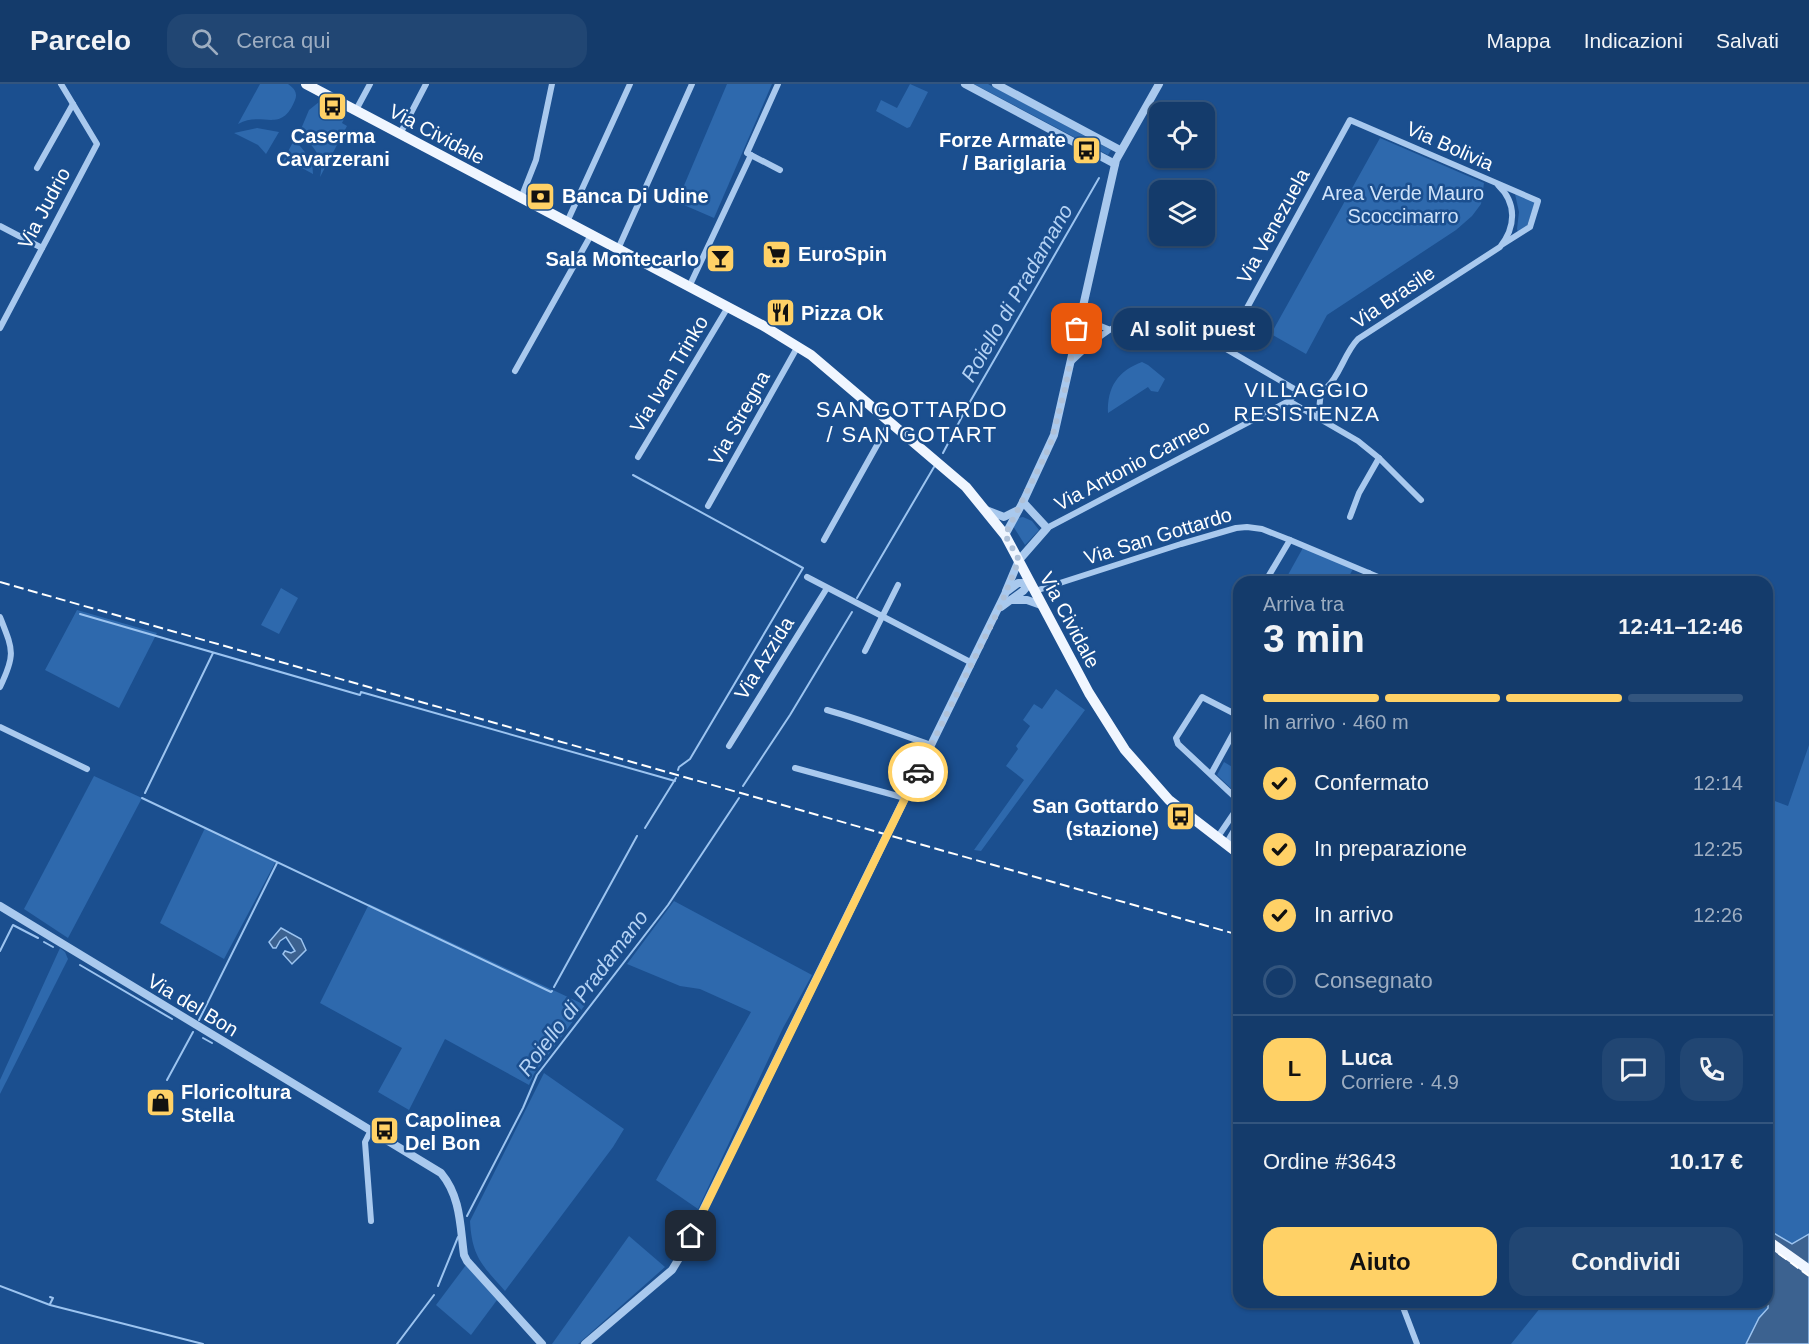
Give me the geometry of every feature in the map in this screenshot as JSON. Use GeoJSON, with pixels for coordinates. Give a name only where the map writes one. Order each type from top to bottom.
{"type":"FeatureCollection","features":[{"type":"Feature","properties":{"kind":"main road","name":"Via Cividale"},"geometry":{"type":"LineString","coordinates":[[306,84],[798,346],[957,477],[1005,535],[1099,711],[1125,750],[1168,800],[1233,850]]}},
{"type":"Feature","properties":{"kind":"main road"},"geometry":{"type":"LineString","coordinates":[[1773,1244],[1809,1270]]}},
{"type":"Feature","properties":{"kind":"street","name":"Via Judrio"},"geometry":{"type":"LineString","coordinates":[[0,328],[96,144],[61,84]]}},
{"type":"Feature","properties":{"kind":"street"},"geometry":{"type":"LineString","coordinates":[[356,110],[370,84]]}},
{"type":"Feature","properties":{"kind":"street"},"geometry":{"type":"LineString","coordinates":[[400,134],[426,84]]}},
{"type":"Feature","properties":{"kind":"street"},"geometry":{"type":"LineString","coordinates":[[520,198],[536,160],[552,84]]}},
{"type":"Feature","properties":{"kind":"street"},"geometry":{"type":"LineString","coordinates":[[567,223],[630,84]]}},
{"type":"Feature","properties":{"kind":"street"},"geometry":{"type":"LineString","coordinates":[[618,250],[692,84]]}},
{"type":"Feature","properties":{"kind":"street"},"geometry":{"type":"LineString","coordinates":[[778,84],[747,153],[780,170]]}},
{"type":"Feature","properties":{"kind":"street"},"geometry":{"type":"LineString","coordinates":[[965,84],[1115,164]]}},
{"type":"Feature","properties":{"kind":"street"},"geometry":{"type":"LineString","coordinates":[[996,84],[1120,150]]}},
{"type":"Feature","properties":{"kind":"street"},"geometry":{"type":"LineString","coordinates":[[1005,535],[1050,446],[1115,164],[1120,150],[1159,84]]}},
{"type":"Feature","properties":{"kind":"street","name":"Via Judrio"},"geometry":{"type":"LineString","coordinates":[[38,168],[73,104]]}},
{"type":"Feature","properties":{"kind":"street","name":"Via Bolivia"},"geometry":{"type":"LineString","coordinates":[[1350,120],[1538,201]]}},
{"type":"Feature","properties":{"kind":"street","name":"Via Venezuela"},"geometry":{"type":"LineString","coordinates":[[1225,348],[1350,120]]}},
{"type":"Feature","properties":{"kind":"street"},"geometry":{"type":"LineString","coordinates":[[688,287],[751,155]]}},
{"type":"Feature","properties":{"kind":"street"},"geometry":{"type":"LineString","coordinates":[[1498,185],[1507,195],[1513,213],[1510,230],[1500,247]]}},
{"type":"Feature","properties":{"kind":"street","name":"Via Brasile"},"geometry":{"type":"LineString","coordinates":[[1318,417],[1321,392],[1330,384],[1350,348],[1358,339],[1530,227],[1538,201]]}},
{"type":"Feature","properties":{"kind":"street"},"geometry":{"type":"LineString","coordinates":[[0,226],[42,248]]}},
{"type":"Feature","properties":{"kind":"street"},"geometry":{"type":"LineString","coordinates":[[515,370],[591,235]]}},
{"type":"Feature","properties":{"kind":"street","name":"Via Ivan Trinko"},"geometry":{"type":"LineString","coordinates":[[638,457],[728,307]]}},
{"type":"Feature","properties":{"kind":"street"},"geometry":{"type":"LineString","coordinates":[[1082,309],[1093,323],[1108,329]]}},
{"type":"Feature","properties":{"kind":"street"},"geometry":{"type":"LineString","coordinates":[[1070,363],[1108,329],[1138,319],[1167,320],[1181,324],[1298,390],[1308,394],[1321,392]]}},
{"type":"Feature","properties":{"kind":"street"},"geometry":{"type":"LineString","coordinates":[[1077,329],[1093,323]]}},
{"type":"Feature","properties":{"kind":"street"},"geometry":{"type":"LineString","coordinates":[[1077,329],[1077,335],[1083,343],[1093,342]]}},
{"type":"Feature","properties":{"kind":"street","name":"Via Stregna"},"geometry":{"type":"LineString","coordinates":[[708,506],[798,346]]}},
{"type":"Feature","properties":{"kind":"street","name":"Via Antonio Carneo"},"geometry":{"type":"LineString","coordinates":[[1007,596],[1019,560],[1047,528],[1289,401],[1298,390]]}},
{"type":"Feature","properties":{"kind":"street"},"geometry":{"type":"LineString","coordinates":[[1289,401],[1358,441],[1422,500]]}},
{"type":"Feature","properties":{"kind":"street"},"geometry":{"type":"LineString","coordinates":[[824,540],[890,422]]}},
{"type":"Feature","properties":{"kind":"street"},"geometry":{"type":"LineString","coordinates":[[1350,517],[1359,493],[1379,458]]}},
{"type":"Feature","properties":{"kind":"street"},"geometry":{"type":"LineString","coordinates":[[985,510],[1004,517],[1021,506]]}},
{"type":"Feature","properties":{"kind":"street"},"geometry":{"type":"LineString","coordinates":[[1021,506],[1047,528]]}},
{"type":"Feature","properties":{"kind":"street","name":"Via San Gottardo"},"geometry":{"type":"LineString","coordinates":[[1032,587],[1236,528],[1262,529],[1376,576]]}},
{"type":"Feature","properties":{"kind":"street"},"geometry":{"type":"LineString","coordinates":[[1269,576],[1290,540]]}},
{"type":"Feature","properties":{"kind":"street"},"geometry":{"type":"LineString","coordinates":[[807,577],[972,663]]}},
{"type":"Feature","properties":{"kind":"street"},"geometry":{"type":"LineString","coordinates":[[865,651],[898,585]]}},
{"type":"Feature","properties":{"kind":"street"},"geometry":{"type":"LineString","coordinates":[[585,1344],[672,1270],[681,1255],[999,609],[1007,596],[1032,587]]}},
{"type":"Feature","properties":{"kind":"street","name":"Via Azzida"},"geometry":{"type":"LineString","coordinates":[[729,746],[827,588]]}},
{"type":"Feature","properties":{"kind":"street"},"geometry":{"type":"LineString","coordinates":[[1007,596],[1041,605]]}},
{"type":"Feature","properties":{"kind":"street"},"geometry":{"type":"LineString","coordinates":[[0,617],[12,648],[12,655],[0,687]]}},
{"type":"Feature","properties":{"kind":"street"},"geometry":{"type":"LineString","coordinates":[[1233,713],[1202,697],[1177,736],[1178,744],[1233,795]]}},
{"type":"Feature","properties":{"kind":"street"},"geometry":{"type":"LineString","coordinates":[[827,710],[870,722],[886,730],[931,745]]}},
{"type":"Feature","properties":{"kind":"street"},"geometry":{"type":"LineString","coordinates":[[0,727],[87,770]]}},
{"type":"Feature","properties":{"kind":"street"},"geometry":{"type":"LineString","coordinates":[[1211,774],[1233,734]]}},
{"type":"Feature","properties":{"kind":"street"},"geometry":{"type":"LineString","coordinates":[[795,768],[905,798]]}},
{"type":"Feature","properties":{"kind":"street"},"geometry":{"type":"LineString","coordinates":[[1221,841],[1233,815]]}},
{"type":"Feature","properties":{"kind":"street"},"geometry":{"type":"LineString","coordinates":[[1221,841],[1233,828]]}},
{"type":"Feature","properties":{"kind":"street","name":"Via del Bon"},"geometry":{"type":"LineString","coordinates":[[0,906],[424,1162],[445,1178],[459,1207],[464,1255],[467,1261],[542,1344]]}},
{"type":"Feature","properties":{"kind":"street"},"geometry":{"type":"LineString","coordinates":[[371,1130],[364,1142],[371,1221]]}},
{"type":"Feature","properties":{"kind":"street"},"geometry":{"type":"LineString","coordinates":[[1403,1308],[1417,1344]]}},
{"type":"Feature","properties":{"kind":"green space"},"geometry":{"type":"Polygon","coordinates":[[[260,84],[288,84],[292,87],[296,97],[290,111],[284,117],[277,119],[247,120],[238,124],[260,84]]]}},
{"type":"Feature","properties":{"kind":"green space"},"geometry":{"type":"Polygon","coordinates":[[[727,84],[772,84],[714,218],[677,202],[727,84]]]}},
{"type":"Feature","properties":{"kind":"green space"},"geometry":{"type":"Polygon","coordinates":[[[910,84],[928,92],[910,127],[907,128],[876,111],[881,100],[897,108],[910,84]]]}},
{"type":"Feature","properties":{"kind":"green space"},"geometry":{"type":"Polygon","coordinates":[[[974,84],[988,84],[1111,150],[1108,155],[974,84]]]}},
{"type":"Feature","properties":{"kind":"green space"},"geometry":{"type":"Polygon","coordinates":[[[319,102],[346,115],[342,123],[347,126],[320,177],[321,162],[301,129],[309,110],[319,102]]]}},
{"type":"Feature","properties":{"kind":"green space"},"geometry":{"type":"Polygon","coordinates":[[[257,128],[279,132],[266,154],[258,145],[234,133],[257,128]]]}},
{"type":"Feature","properties":{"kind":"green space","name":"Area Verde Mauro Scoccimarro"},"geometry":{"type":"Polygon","coordinates":[[[1380,138],[1484,183],[1481,204],[1472,216],[1456,230],[1327,315],[1306,354],[1271,334],[1380,138]]]}},
{"type":"Feature","properties":{"kind":"green space"},"geometry":{"type":"Polygon","coordinates":[[[296,141],[312,161],[313,174],[291,162],[282,163],[293,142],[296,141]]]}},
{"type":"Feature","properties":{"kind":"green space"},"geometry":{"type":"Polygon","coordinates":[[[1515,194],[1535,202],[1527,226],[1518,232],[1519,212],[1515,194]]]}},
{"type":"Feature","properties":{"kind":"green space"},"geometry":{"type":"Polygon","coordinates":[[[1142,362],[1165,379],[1158,392],[1151,391],[1148,387],[1108,413],[1112,388],[1120,375],[1142,362]]]}},
{"type":"Feature","properties":{"kind":"green space"},"geometry":{"type":"Polygon","coordinates":[[[1023,517],[1032,521],[1039,530],[1025,545],[1013,526],[1018,518],[1023,517]]]}},
{"type":"Feature","properties":{"kind":"green space"},"geometry":{"type":"Polygon","coordinates":[[[1304,546],[1354,567],[1349,576],[1287,576],[1304,546]]]}},
{"type":"Feature","properties":{"kind":"green space"},"geometry":{"type":"Polygon","coordinates":[[[281,588],[298,598],[279,634],[261,625],[281,588]]]}},
{"type":"Feature","properties":{"kind":"green space"},"geometry":{"type":"Polygon","coordinates":[[[77,610],[157,633],[119,708],[45,670],[77,610]]]}},
{"type":"Feature","properties":{"kind":"green space"},"geometry":{"type":"Polygon","coordinates":[[[1056,689],[1085,710],[981,851],[974,850],[1024,780],[1006,766],[1030,726],[1023,720],[1034,704],[1042,709],[1056,689]]]}},
{"type":"Feature","properties":{"kind":"green space"},"geometry":{"type":"Polygon","coordinates":[[[1809,745],[1809,1234],[1792,1244],[1773,1233],[1773,800],[1788,806],[1809,745]]]}},
{"type":"Feature","properties":{"kind":"green space"},"geometry":{"type":"Polygon","coordinates":[[[1224,762],[1233,767],[1233,790],[1217,775],[1224,762]]]}},
{"type":"Feature","properties":{"kind":"green space"},"geometry":{"type":"Polygon","coordinates":[[[94,776],[142,798],[68,938],[24,909],[94,776]]]}},
{"type":"Feature","properties":{"kind":"green space"},"geometry":{"type":"Polygon","coordinates":[[[205,828],[276,861],[224,959],[160,923],[205,828]]]}},
{"type":"Feature","properties":{"kind":"green space"},"geometry":{"type":"Polygon","coordinates":[[[674,901],[812,975],[783,1028],[698,1209],[656,1180],[751,1012],[700,989],[680,986],[627,964],[674,901]]]}},
{"type":"Feature","properties":{"kind":"green space"},"geometry":{"type":"Polygon","coordinates":[[[369,904],[585,1005],[534,1074],[529,1085],[445,1039],[409,1110],[378,1092],[402,1048],[320,1003],[369,904]]]}},
{"type":"Feature","properties":{"kind":"green space"},"geometry":{"type":"Polygon","coordinates":[[[60,948],[68,959],[0,1094],[0,1080],[60,948]]]}},
{"type":"Feature","properties":{"kind":"green space"},"geometry":{"type":"Polygon","coordinates":[[[544,1073],[624,1129],[505,1291],[490,1274],[476,1252],[470,1221],[544,1073]]]}},
{"type":"Feature","properties":{"kind":"green space"},"geometry":{"type":"Polygon","coordinates":[[[629,1236],[665,1267],[578,1344],[552,1344],[629,1236]]]}},
{"type":"Feature","properties":{"kind":"green space"},"geometry":{"type":"Polygon","coordinates":[[[466,1265],[497,1300],[471,1335],[436,1305],[466,1265]]]}},
{"type":"Feature","properties":{"kind":"green space"},"geometry":{"type":"Polygon","coordinates":[[[1540,1308],[1767,1308],[1759,1318],[1746,1344],[1511,1344],[1540,1308]]]}},
{"type":"Feature","properties":{"kind":"shaded area"},"geometry":{"type":"Polygon","coordinates":[[[281,928],[301,939],[306,950],[292,964],[283,954],[285,951],[291,953],[295,951],[286,937],[276,948],[273,948],[269,942],[281,928]]]}},
{"type":"Feature","properties":{"kind":"shaded area"},"geometry":{"type":"Polygon","coordinates":[[[1773,1233],[1792,1244],[1809,1234],[1809,1344],[1746,1344],[1759,1318],[1768,1308],[1773,1308],[1773,1233]]]}},
{"type":"Feature","properties":{"kind":"waterway","name":"Roiello di Pradamano"},"geometry":{"type":"LineString","coordinates":[[943,453],[967,407],[1099,178]]}},
{"type":"Feature","properties":{"kind":"waterway","name":"Roiello di Pradamano"},"geometry":{"type":"LineString","coordinates":[[857,598],[934,467]]}},
{"type":"Feature","properties":{"kind":"waterway"},"geometry":{"type":"LineString","coordinates":[[633,475],[803,568],[690,759],[678,770]]}},
{"type":"Feature","properties":{"kind":"waterway","name":"Roiello di Pradamano"},"geometry":{"type":"LineString","coordinates":[[743,786],[790,715],[852,612]]}},
{"type":"Feature","properties":{"kind":"waterway"},"geometry":{"type":"LineString","coordinates":[[80,614],[360,695],[361,692],[675,781]]}},
{"type":"Feature","properties":{"kind":"waterway"},"geometry":{"type":"LineString","coordinates":[[145,793],[213,653]]}},
{"type":"Feature","properties":{"kind":"waterway"},"geometry":{"type":"LineString","coordinates":[[645,828],[676,778]]}},
{"type":"Feature","properties":{"kind":"waterway"},"geometry":{"type":"LineString","coordinates":[[142,798],[552,991]]}},
{"type":"Feature","properties":{"kind":"waterway","name":"Roiello di Pradamano"},"geometry":{"type":"LineString","coordinates":[[467,1216],[523,1108],[537,1075],[668,905],[739,798]]}},
{"type":"Feature","properties":{"kind":"waterway"},"geometry":{"type":"LineString","coordinates":[[554,987],[637,836]]}},
{"type":"Feature","properties":{"kind":"waterway"},"geometry":{"type":"LineString","coordinates":[[199,1020],[277,863]]}},
{"type":"Feature","properties":{"kind":"waterway"},"geometry":{"type":"LineString","coordinates":[[0,951],[13,925],[38,938]]}},
{"type":"Feature","properties":{"kind":"waterway"},"geometry":{"type":"LineString","coordinates":[[44,942],[53,947]]}},
{"type":"Feature","properties":{"kind":"waterway"},"geometry":{"type":"LineString","coordinates":[[80,965],[172,1019]]}},
{"type":"Feature","properties":{"kind":"waterway"},"geometry":{"type":"LineString","coordinates":[[167,1080],[193,1032]]}},
{"type":"Feature","properties":{"kind":"waterway"},"geometry":{"type":"LineString","coordinates":[[203,1038],[212,1043]]}},
{"type":"Feature","properties":{"kind":"waterway","name":"Roiello di Pradamano"},"geometry":{"type":"LineString","coordinates":[[438,1286],[458,1237]]}},
{"type":"Feature","properties":{"kind":"waterway"},"geometry":{"type":"LineString","coordinates":[[0,1286],[50,1305],[203,1344]]}},
{"type":"Feature","properties":{"kind":"waterway","name":"Roiello di Pradamano"},"geometry":{"type":"LineString","coordinates":[[397,1344],[434,1295]]}},
{"type":"Feature","properties":{"kind":"waterway"},"geometry":{"type":"LineString","coordinates":[[50,1297],[53,1298],[50,1304]]}},
{"type":"Feature","properties":{"kind":"railway"},"geometry":{"type":"LineString","coordinates":[[0,582],[1233,933]]}},
{"type":"Feature","properties":{"kind":"railway"},"geometry":{"type":"LineString","coordinates":[[1773,1249],[1809,1276]]}},
{"type":"Feature","properties":{"kind":"way so far"},"geometry":{"type":"LineString","coordinates":[[918,772],[999,609],[1019,560],[1005,535],[1054,435],[1077,329]]}},
{"type":"Feature","properties":{"kind":"place","name":"Caserma Cavarzerani"},"geometry":{"type":"Point","coordinates":[333,106]}},
{"type":"Feature","properties":{"kind":"place","name":"Forze Armate / Bariglaria"},"geometry":{"type":"Point","coordinates":[1087,151]}},
{"type":"Feature","properties":{"kind":"place","name":"Banca Di Udine"},"geometry":{"type":"Point","coordinates":[541,196]}},
{"type":"Feature","properties":{"kind":"place","name":"EuroSpin"},"geometry":{"type":"Point","coordinates":[777,254]}},
{"type":"Feature","properties":{"kind":"place","name":"Sala Montecarlo"},"geometry":{"type":"Point","coordinates":[720,259]}},
{"type":"Feature","properties":{"kind":"place","name":"Pizza Ok"},"geometry":{"type":"Point","coordinates":[780,313]}},
{"type":"Feature","properties":{"kind":"place","name":"Al solit puest"},"geometry":{"type":"Point","coordinates":[1077,329]}},
{"type":"Feature","properties":{"kind":"place","name":"San Gottardo (stazione)"},"geometry":{"type":"Point","coordinates":[1180,817]}},
{"type":"Feature","properties":{"kind":"place","name":"Floricoltura Stella"},"geometry":{"type":"Point","coordinates":[160,1103]}},
{"type":"Feature","properties":{"kind":"place","name":"Capolinea Del Bon"},"geometry":{"type":"Point","coordinates":[384,1131]}},
{"type":"Feature","properties":{"kind":"district","name":"VILLAGGIO RESISTENZA"},"geometry":{"type":"Point","coordinates":[1307,402]}},
{"type":"Feature","properties":{"kind":"district","name":"SAN GOTTARDO / SAN GOTART"},"geometry":{"type":"Point","coordinates":[912,422]}},
{"type":"Feature","properties":{"kind":"route"},"geometry":{"type":"LineString","coordinates":[[691,1236],[918,772]]}}]}
